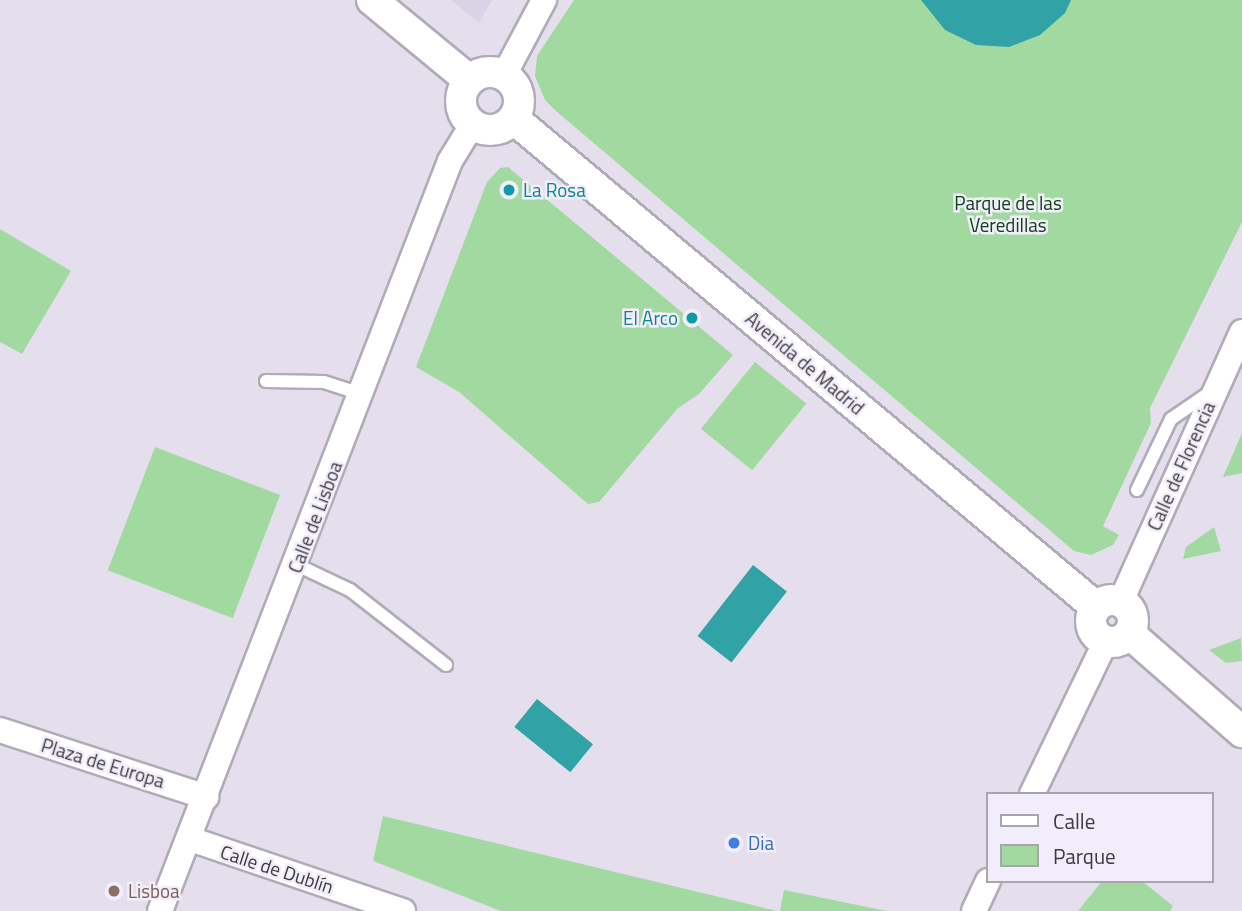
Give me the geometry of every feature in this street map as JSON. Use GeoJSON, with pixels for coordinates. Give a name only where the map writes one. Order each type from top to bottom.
{"type":"FeatureCollection","features":[{"type":"Feature","properties":{"kind":"street"},"geometry":{"type":"LineString","coordinates":[[372,0],[468,80]]}},
{"type":"Feature","properties":{"kind":"street"},"geometry":{"type":"LineString","coordinates":[[504,75],[544,0]]}},
{"type":"Feature","properties":{"kind":"street"},"geometry":{"type":"LineString","coordinates":[[479,73],[504,75],[519,95],[514,119],[494,131],[472,125],[460,103],[468,80],[479,73]]}},
{"type":"Feature","properties":{"kind":"street","name":"Avenida de Madrid"},"geometry":{"type":"LineString","coordinates":[[514,119],[1108,604]]}},
{"type":"Feature","properties":{"kind":"street","name":"Calle de Lisboa"},"geometry":{"type":"LineString","coordinates":[[160,911],[297,565],[450,161],[472,125]]}},
{"type":"Feature","properties":{"kind":"street","name":"Calle de Florencia"},"geometry":{"type":"LineString","coordinates":[[1108,604],[1215,389],[1236,362],[1242,332]]}},
{"type":"Feature","properties":{"kind":"street"},"geometry":{"type":"LineString","coordinates":[[1108,604],[1093,631],[1118,637],[1242,732]]}},
{"type":"Feature","properties":{"kind":"street"},"geometry":{"type":"LineString","coordinates":[[1033,792],[1118,637]]}},
{"type":"Feature","properties":{"kind":"street","name":"Plaza de Europa"},"geometry":{"type":"LineString","coordinates":[[0,730],[206,797]]}},
{"type":"Feature","properties":{"kind":"street","name":"Calle de Dublín"},"geometry":{"type":"LineString","coordinates":[[190,839],[404,911]]}},
{"type":"Feature","properties":{"kind":"street"},"geometry":{"type":"LineString","coordinates":[[974,911],[987,883]]}},
{"type":"Feature","properties":{"kind":"lane"},"geometry":{"type":"LineString","coordinates":[[266,381],[324,382],[361,394]]}},
{"type":"Feature","properties":{"kind":"lane"},"geometry":{"type":"LineString","coordinates":[[1138,491],[1171,419],[1215,389]]}},
{"type":"Feature","properties":{"kind":"lane"},"geometry":{"type":"LineString","coordinates":[[297,565],[350,590],[446,665]]}},
{"type":"Feature","properties":{"kind":"shaded area"},"geometry":{"type":"Polygon","coordinates":[[[451,0],[492,0],[479,23],[451,0]]]}},
{"type":"Feature","properties":{"kind":"green space","name":"Parque de las Veredillas"},"geometry":{"type":"Polygon","coordinates":[[[574,0],[1242,0],[1242,222],[1150,408],[1151,423],[1103,526],[1119,535],[1113,545],[1091,555],[1074,551],[545,100],[535,76],[537,56],[574,0]]]}},
{"type":"Feature","properties":{"kind":"green space"},"geometry":{"type":"Polygon","coordinates":[[[508,167],[733,355],[699,394],[677,409],[599,502],[588,504],[459,392],[416,367],[487,182],[500,168],[508,167]]]}},
{"type":"Feature","properties":{"kind":"green space"},"geometry":{"type":"Polygon","coordinates":[[[0,229],[71,271],[22,354],[0,342],[0,229]]]}},
{"type":"Feature","properties":{"kind":"green space"},"geometry":{"type":"Polygon","coordinates":[[[755,362],[806,404],[752,470],[701,429],[755,362]]]}},
{"type":"Feature","properties":{"kind":"green space"},"geometry":{"type":"Polygon","coordinates":[[[1242,433],[1242,473],[1223,477],[1242,433]]]}},
{"type":"Feature","properties":{"kind":"green space"},"geometry":{"type":"Polygon","coordinates":[[[155,447],[280,495],[233,618],[108,570],[155,447]]]}},
{"type":"Feature","properties":{"kind":"green space"},"geometry":{"type":"Polygon","coordinates":[[[1214,527],[1221,551],[1183,559],[1186,547],[1214,527]]]}},
{"type":"Feature","properties":{"kind":"green space"},"geometry":{"type":"Polygon","coordinates":[[[1241,638],[1242,661],[1226,663],[1209,650],[1241,638]]]}},
{"type":"Feature","properties":{"kind":"green space"},"geometry":{"type":"Polygon","coordinates":[[[383,816],[777,911],[501,911],[373,861],[383,816]]]}},
{"type":"Feature","properties":{"kind":"green space"},"geometry":{"type":"Polygon","coordinates":[[[1100,883],[1144,883],[1173,906],[1170,911],[1078,911],[1100,883]]]}},
{"type":"Feature","properties":{"kind":"green space"},"geometry":{"type":"Polygon","coordinates":[[[784,890],[887,911],[780,911],[784,890]]]}},
{"type":"Feature","properties":{"kind":"water"},"geometry":{"type":"Polygon","coordinates":[[[921,0],[1071,0],[1065,13],[1040,35],[1009,47],[976,45],[945,30],[921,0]]]}},
{"type":"Feature","properties":{"kind":"water"},"geometry":{"type":"Polygon","coordinates":[[[753,565],[787,591],[731,662],[698,636],[753,565]]]}},
{"type":"Feature","properties":{"kind":"water"},"geometry":{"type":"Polygon","coordinates":[[[537,699],[593,744],[570,772],[514,727],[537,699]]]}},
{"type":"Feature","properties":{"kind":"place","name":"La Rosa"},"geometry":{"type":"Point","coordinates":[509,190]}},
{"type":"Feature","properties":{"kind":"place","name":"El Arco"},"geometry":{"type":"Point","coordinates":[692,318]}},
{"type":"Feature","properties":{"kind":"place","name":"Dia"},"geometry":{"type":"Point","coordinates":[734,843]}},
{"type":"Feature","properties":{"kind":"place","name":"Lisboa"},"geometry":{"type":"Point","coordinates":[114,891]}}]}
